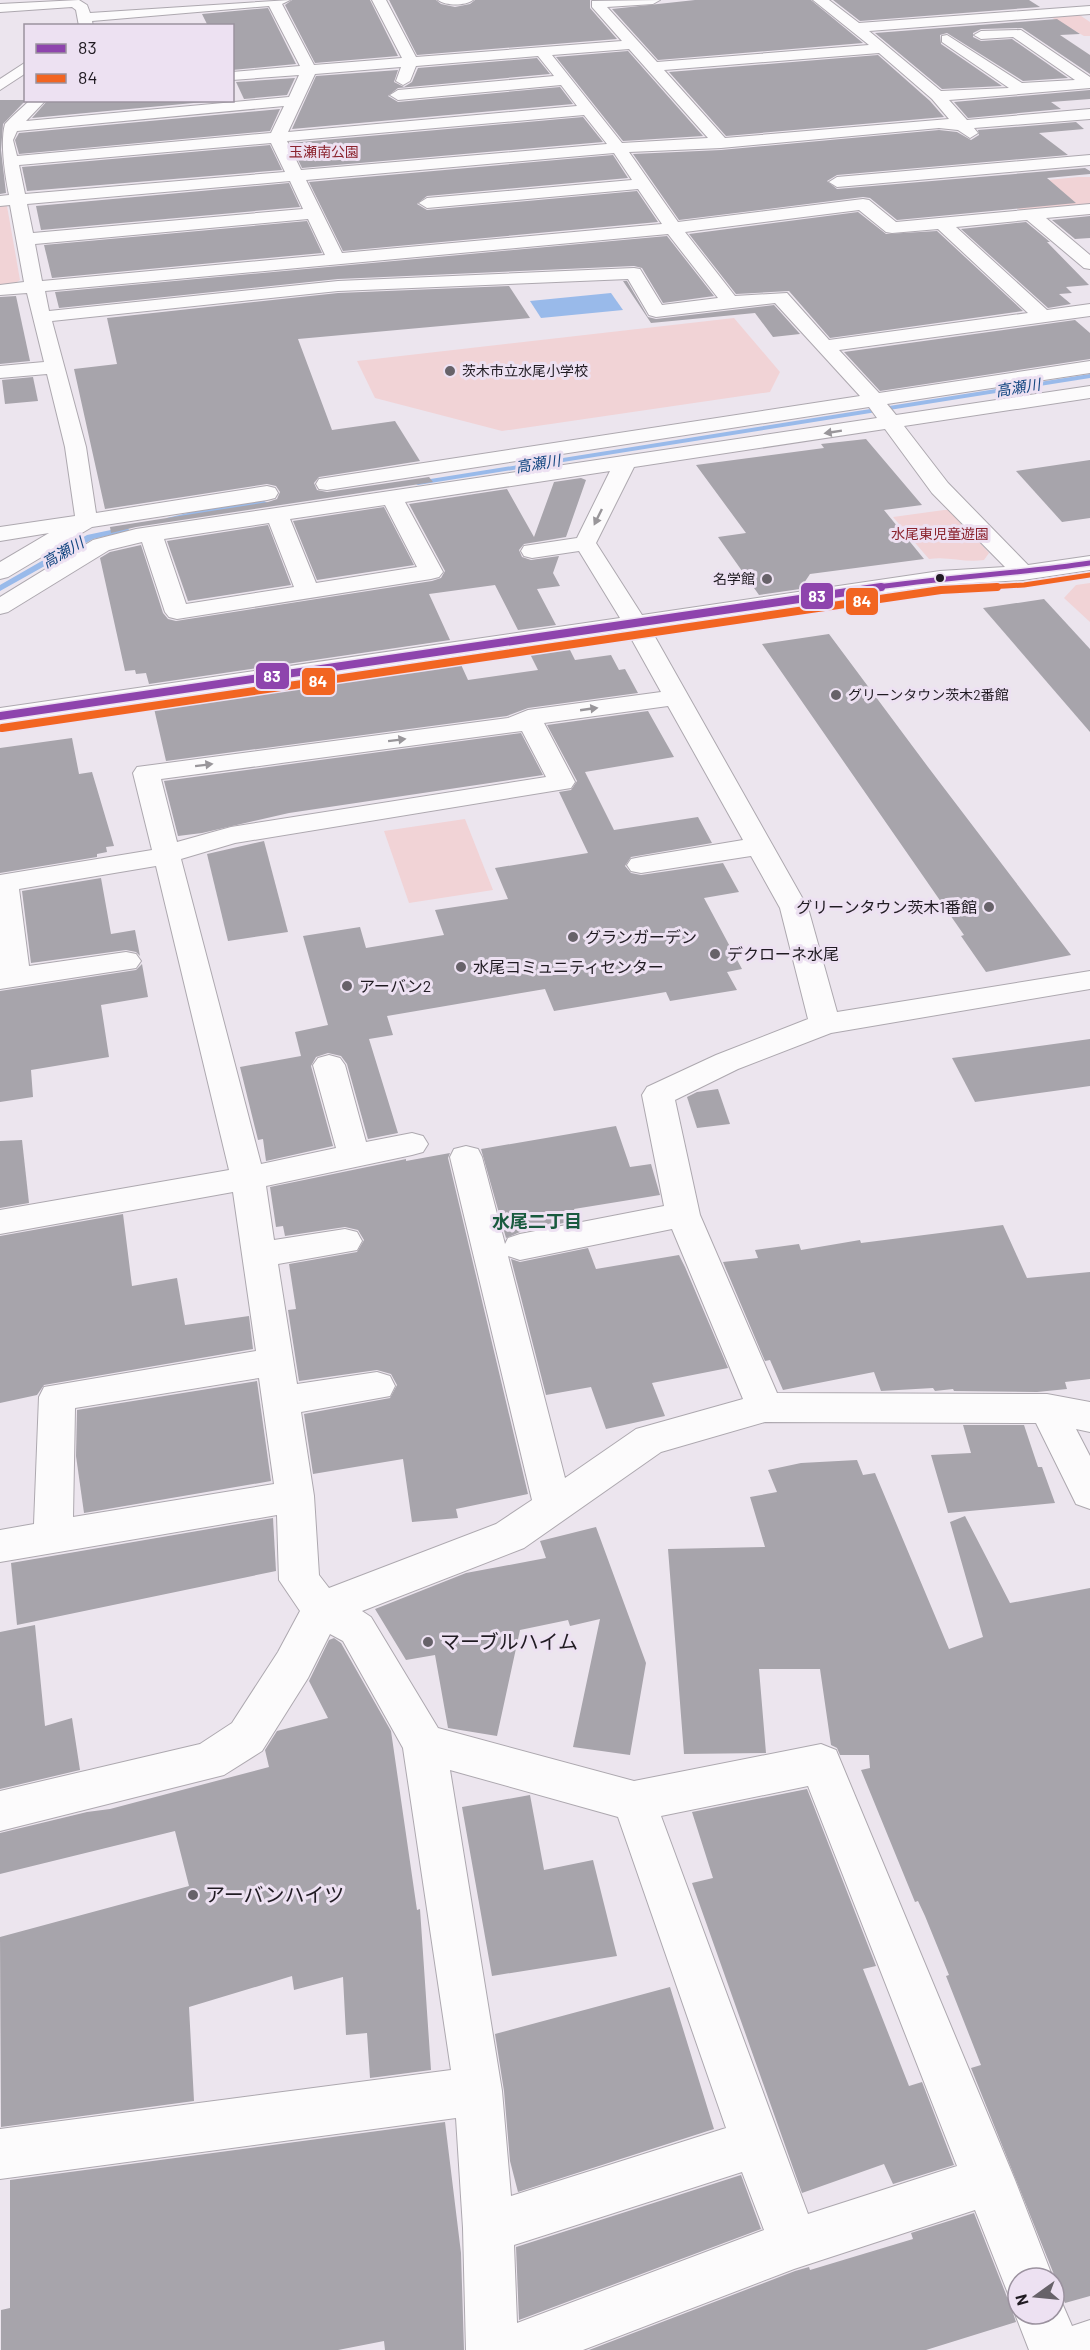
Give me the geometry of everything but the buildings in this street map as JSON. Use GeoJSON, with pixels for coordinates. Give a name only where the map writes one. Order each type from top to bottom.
{"type":"FeatureCollection","features":[{"type":"Feature","properties":{"kind":"street"},"geometry":{"type":"LineString","coordinates":[[379,0],[411,61],[383,130]]}},
{"type":"Feature","properties":{"kind":"street"},"geometry":{"type":"LineString","coordinates":[[445,0],[466,0]]}},
{"type":"Feature","properties":{"kind":"street"},"geometry":{"type":"LineString","coordinates":[[653,0],[597,4],[721,143]]}},
{"type":"Feature","properties":{"kind":"street"},"geometry":{"type":"LineString","coordinates":[[820,0],[882,48],[937,96],[960,124],[1007,167]]}},
{"type":"Feature","properties":{"kind":"street"},"geometry":{"type":"LineString","coordinates":[[3,8],[75,3],[82,8],[85,21],[278,1],[309,70]]}},
{"type":"Feature","properties":{"kind":"street"},"geometry":{"type":"LineString","coordinates":[[3,8],[20,17],[23,23]]}},
{"type":"Feature","properties":{"kind":"street"},"geometry":{"type":"LineString","coordinates":[[177,10],[183,24]]}},
{"type":"Feature","properties":{"kind":"street"},"geometry":{"type":"LineString","coordinates":[[855,28],[1090,10]]}},
{"type":"Feature","properties":{"kind":"street"},"geometry":{"type":"LineString","coordinates":[[1019,88],[942,39],[1016,33],[1090,84]]}},
{"type":"Feature","properties":{"kind":"street"},"geometry":{"type":"LineString","coordinates":[[234,76],[633,44]]}},
{"type":"Feature","properties":{"kind":"street"},"geometry":{"type":"LineString","coordinates":[[653,67],[882,48],[903,44]]}},
{"type":"Feature","properties":{"kind":"street"},"geometry":{"type":"LineString","coordinates":[[542,51],[618,148],[673,228],[730,302]]}},
{"type":"Feature","properties":{"kind":"street"},"geometry":{"type":"LineString","coordinates":[[0,86],[24,68]]}},
{"type":"Feature","properties":{"kind":"street"},"geometry":{"type":"LineString","coordinates":[[277,138],[309,70]]}},
{"type":"Feature","properties":{"kind":"street"},"geometry":{"type":"LineString","coordinates":[[398,95],[564,80]]}},
{"type":"Feature","properties":{"kind":"street"},"geometry":{"type":"LineString","coordinates":[[937,96],[1012,92],[1019,88],[1090,84]]}},
{"type":"Feature","properties":{"kind":"street"},"geometry":{"type":"LineString","coordinates":[[0,86],[24,89]]}},
{"type":"Feature","properties":{"kind":"street"},"geometry":{"type":"LineString","coordinates":[[11,127],[294,101]]}},
{"type":"Feature","properties":{"kind":"street"},"geometry":{"type":"LineString","coordinates":[[37,102],[11,127],[5,140],[27,239],[41,317],[79,471],[86,521]]}},
{"type":"Feature","properties":{"kind":"street"},"geometry":{"type":"LineString","coordinates":[[10,161],[383,130],[589,110]]}},
{"type":"Feature","properties":{"kind":"street"},"geometry":{"type":"LineString","coordinates":[[0,201],[618,148],[721,143],[939,123],[960,124],[1090,114]]}},
{"type":"Feature","properties":{"kind":"street"},"geometry":{"type":"LineString","coordinates":[[383,130],[455,248]]}},
{"type":"Feature","properties":{"kind":"street"},"geometry":{"type":"LineString","coordinates":[[277,138],[336,259]]}},
{"type":"Feature","properties":{"kind":"street"},"geometry":{"type":"LineString","coordinates":[[837,182],[1090,160]]}},
{"type":"Feature","properties":{"kind":"street"},"geometry":{"type":"LineString","coordinates":[[428,203],[644,184]]}},
{"type":"Feature","properties":{"kind":"street"},"geometry":{"type":"LineString","coordinates":[[0,290],[673,228],[863,204],[892,228],[1090,209]]}},
{"type":"Feature","properties":{"kind":"street"},"geometry":{"type":"LineString","coordinates":[[27,239],[314,213]]}},
{"type":"Feature","properties":{"kind":"street"},"geometry":{"type":"LineString","coordinates":[[1030,214],[1090,264]]}},
{"type":"Feature","properties":{"kind":"street"},"geometry":{"type":"LineString","coordinates":[[941,222],[1042,316]]}},
{"type":"Feature","properties":{"kind":"street"},"geometry":{"type":"LineString","coordinates":[[41,317],[338,286],[634,273],[656,311],[780,297],[873,399],[940,488],[1023,573]]}},
{"type":"Feature","properties":{"kind":"street"},"geometry":{"type":"LineString","coordinates":[[826,346],[1090,310]]}},
{"type":"Feature","properties":{"kind":"street"},"geometry":{"type":"LineString","coordinates":[[0,372],[55,367]]}},
{"type":"Feature","properties":{"kind":"street"},"geometry":{"type":"LineString","coordinates":[[307,487],[634,439],[873,399],[1090,367]]}},
{"type":"Feature","properties":{"kind":"street"},"geometry":{"type":"LineString","coordinates":[[0,607],[100,545],[151,534],[624,465],[1090,392]]}},
{"type":"Feature","properties":{"kind":"street"},"geometry":{"type":"LineString","coordinates":[[585,543],[624,465]]}},
{"type":"Feature","properties":{"kind":"street"},"geometry":{"type":"LineString","coordinates":[[0,534],[284,491]]}},
{"type":"Feature","properties":{"kind":"street"},"geometry":{"type":"LineString","coordinates":[[151,534],[177,612],[431,572],[392,498]]}},
{"type":"Feature","properties":{"kind":"street"},"geometry":{"type":"LineString","coordinates":[[277,514],[307,591]]}},
{"type":"Feature","properties":{"kind":"street"},"geometry":{"type":"LineString","coordinates":[[0,572],[86,521]]}},
{"type":"Feature","properties":{"kind":"street"},"geometry":{"type":"LineString","coordinates":[[532,551],[585,543]]}},
{"type":"Feature","properties":{"kind":"street"},"geometry":{"type":"LineString","coordinates":[[585,543],[635,622],[794,908],[825,1024]]}},
{"type":"Feature","properties":{"kind":"street"},"geometry":{"type":"LineString","coordinates":[[0,716],[940,578],[1023,573],[1090,563]]}},
{"type":"Feature","properties":{"kind":"street"},"geometry":{"type":"LineString","coordinates":[[492,2350],[488,2228],[478,2091],[424,1744],[357,1629],[322,1609],[299,1581],[295,1496],[248,1178],[146,773],[514,725],[528,718],[676,697]]}},
{"type":"Feature","properties":{"kind":"street"},"geometry":{"type":"LineString","coordinates":[[126,961],[8,979],[2,883],[148,860],[231,835],[562,782],[528,718]]}},
{"type":"Feature","properties":{"kind":"street"},"geometry":{"type":"LineString","coordinates":[[640,865],[760,846]]}},
{"type":"Feature","properties":{"kind":"street"},"geometry":{"type":"LineString","coordinates":[[765,1407],[683,1215],[658,1095],[728,1062],[825,1024],[1090,980]]}},
{"type":"Feature","properties":{"kind":"street"},"geometry":{"type":"LineString","coordinates":[[329,1065],[354,1156]]}},
{"type":"Feature","properties":{"kind":"street"},"geometry":{"type":"LineString","coordinates":[[0,1222],[248,1178],[412,1144]]}},
{"type":"Feature","properties":{"kind":"street"},"geometry":{"type":"LineString","coordinates":[[466,1157],[553,1506]]}},
{"type":"Feature","properties":{"kind":"street"},"geometry":{"type":"LineString","coordinates":[[520,1247],[683,1215]]}},
{"type":"Feature","properties":{"kind":"street"},"geometry":{"type":"LineString","coordinates":[[259,1255],[345,1241]]}},
{"type":"Feature","properties":{"kind":"street"},"geometry":{"type":"LineString","coordinates":[[53,1536],[57,1398],[278,1381],[377,1386]]}},
{"type":"Feature","properties":{"kind":"street"},"geometry":{"type":"LineString","coordinates":[[0,1811],[209,1761],[247,1737],[292,1665],[322,1609],[510,1536],[649,1440],[765,1407],[1047,1409],[1090,1417]]}},
{"type":"Feature","properties":{"kind":"street"},"geometry":{"type":"LineString","coordinates":[[1047,1409],[1090,1492]]}},
{"type":"Feature","properties":{"kind":"street"},"geometry":{"type":"LineString","coordinates":[[0,1546],[295,1496]]}},
{"type":"Feature","properties":{"kind":"street"},"geometry":{"type":"LineString","coordinates":[[424,1744],[634,1800],[821,1764],[990,2180],[1022,2266]]}},
{"type":"Feature","properties":{"kind":"street"},"geometry":{"type":"LineString","coordinates":[[634,1800],[756,2143],[795,2244]]}},
{"type":"Feature","properties":{"kind":"street"},"geometry":{"type":"LineString","coordinates":[[0,2154],[478,2091]]}},
{"type":"Feature","properties":{"kind":"street"},"geometry":{"type":"LineString","coordinates":[[488,2228],[756,2143]]}},
{"type":"Feature","properties":{"kind":"street"},"geometry":{"type":"LineString","coordinates":[[515,2350],[795,2244],[990,2180]]}},
{"type":"Feature","properties":{"kind":"street"},"geometry":{"type":"LineString","coordinates":[[1046,2326],[1055,2350]]}},
{"type":"Feature","properties":{"kind":"street"},"geometry":{"type":"LineString","coordinates":[[1076,2350],[1090,2346]]}},
{"type":"Feature","properties":{"kind":"green space"},"geometry":{"type":"Polygon","coordinates":[[[1078,14],[1090,22],[1090,36],[1084,36],[1049,16],[1078,14]]]}},
{"type":"Feature","properties":{"kind":"green space"},"geometry":{"type":"Polygon","coordinates":[[[1090,177],[1090,207],[1021,211],[988,186],[1090,177]]]}},
{"type":"Feature","properties":{"kind":"green space"},"geometry":{"type":"Polygon","coordinates":[[[0,204],[7,206],[20,280],[14,284],[0,286],[0,204]]]}},
{"type":"Feature","properties":{"kind":"green space"},"geometry":{"type":"Polygon","coordinates":[[[734,318],[780,372],[770,392],[502,431],[375,398],[357,361],[734,318]]]}},
{"type":"Feature","properties":{"kind":"green space","name":"水尾東児童遊園"},"geometry":{"type":"Polygon","coordinates":[[[951,510],[989,553],[984,560],[929,559],[893,517],[951,510]]]}},
{"type":"Feature","properties":{"kind":"green space"},"geometry":{"type":"Polygon","coordinates":[[[1090,583],[1090,622],[1064,598],[1076,585],[1090,583]]]}},
{"type":"Feature","properties":{"kind":"green space"},"geometry":{"type":"Polygon","coordinates":[[[465,819],[493,890],[409,903],[384,831],[465,819]]]}},
{"type":"Feature","properties":{"kind":"water"},"geometry":{"type":"Polygon","coordinates":[[[611,293],[623,310],[541,318],[530,301],[611,293]]]}},
{"type":"Feature","properties":{"kind":"waterway","name":"高瀬川"},"geometry":{"type":"LineString","coordinates":[[418,483],[1090,376]]}},
{"type":"Feature","properties":{"kind":"waterway","name":"高瀬川"},"geometry":{"type":"LineString","coordinates":[[171,518],[208,510],[264,503]]}},
{"type":"Feature","properties":{"kind":"waterway","name":"高瀬川"},"geometry":{"type":"LineString","coordinates":[[0,588],[90,537],[125,529]]}},
{"type":"Feature","properties":{"kind":"transit line","name":"83"},"geometry":{"type":"LineString","coordinates":[[0,716],[940,578],[1023,573],[1090,563]]}},
{"type":"Feature","properties":{"kind":"transit line","name":"84"},"geometry":{"type":"LineString","coordinates":[[2,728],[941,590],[1024,585],[1090,575]]}},
{"type":"Feature","properties":{"kind":"place","name":"茨木市立水尾小学校"},"geometry":{"type":"Point","coordinates":[450,371]}},
{"type":"Feature","properties":{"kind":"place","name":"名学館"},"geometry":{"type":"Point","coordinates":[767,579]}},
{"type":"Feature","properties":{"kind":"place","name":"グリーンタウン茨木2番館"},"geometry":{"type":"Point","coordinates":[836,695]}},
{"type":"Feature","properties":{"kind":"place","name":"グリーンタウン茨木1番館"},"geometry":{"type":"Point","coordinates":[989,907]}},
{"type":"Feature","properties":{"kind":"place","name":"グランガーデン"},"geometry":{"type":"Point","coordinates":[573,937]}},
{"type":"Feature","properties":{"kind":"place","name":"デクローネ水尾"},"geometry":{"type":"Point","coordinates":[715,954]}},
{"type":"Feature","properties":{"kind":"place","name":"水尾コミュニティセンター"},"geometry":{"type":"Point","coordinates":[461,967]}},
{"type":"Feature","properties":{"kind":"place","name":"アーバン2"},"geometry":{"type":"Point","coordinates":[347,986]}},
{"type":"Feature","properties":{"kind":"place","name":"マーブルハイム"},"geometry":{"type":"Point","coordinates":[428,1642]}},
{"type":"Feature","properties":{"kind":"place","name":"アーバンハイツ"},"geometry":{"type":"Point","coordinates":[193,1895]}},
{"type":"Feature","properties":{"kind":"district","name":"水尾二丁目"},"geometry":{"type":"Point","coordinates":[537,1222]}},
{"type":"Feature","properties":{"kind":"park label","name":"玉瀬南公園"},"geometry":{"type":"Point","coordinates":[324,152]}}]}
